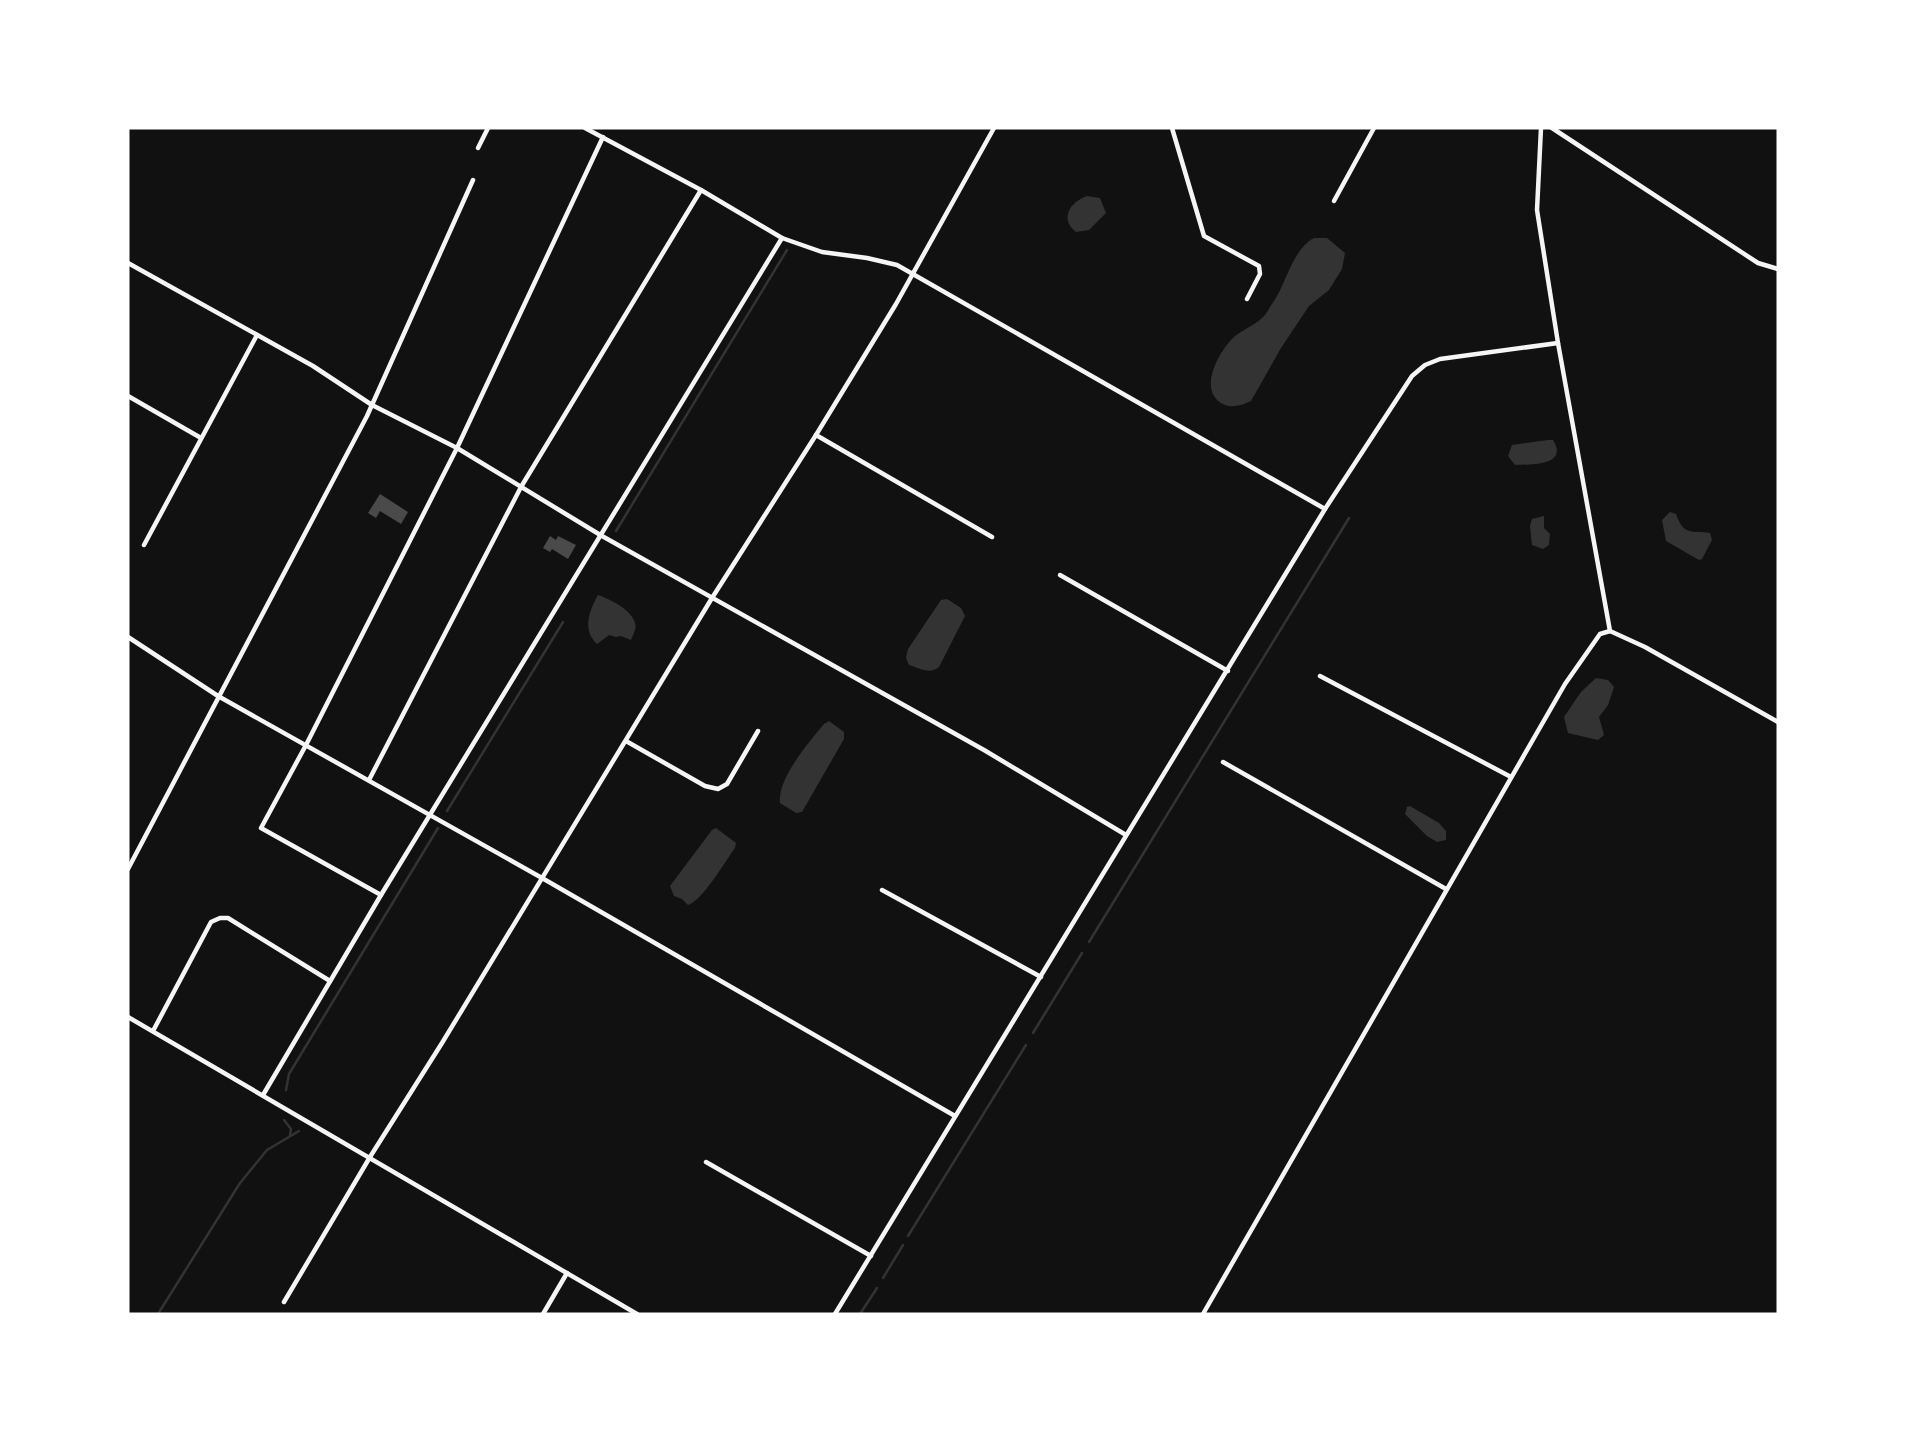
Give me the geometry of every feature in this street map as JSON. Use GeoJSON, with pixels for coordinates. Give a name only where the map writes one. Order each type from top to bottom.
{"type":"FeatureCollection","features":[{"type":"Feature","properties":{"kind":"street"},"geometry":{"type":"LineString","coordinates":[[478,148],[488,128]]}},
{"type":"Feature","properties":{"kind":"street"},"geometry":{"type":"LineString","coordinates":[[585,128],[701,190],[782,238],[822,252],[897,265],[1325,509]]}},
{"type":"Feature","properties":{"kind":"street"},"geometry":{"type":"LineString","coordinates":[[284,1302],[712,598],[816,435],[913,274],[994,128]]}},
{"type":"Feature","properties":{"kind":"street"},"geometry":{"type":"LineString","coordinates":[[1172,128],[1204,236],[1259,266],[1260,274],[1247,299]]}},
{"type":"Feature","properties":{"kind":"street"},"geometry":{"type":"LineString","coordinates":[[1334,201],[1374,128]]}},
{"type":"Feature","properties":{"kind":"street"},"geometry":{"type":"LineString","coordinates":[[1541,128],[1537,210],[1610,631]]}},
{"type":"Feature","properties":{"kind":"street"},"geometry":{"type":"LineString","coordinates":[[1552,128],[1758,263],[1778,269]]}},
{"type":"Feature","properties":{"kind":"street"},"geometry":{"type":"LineString","coordinates":[[381,895],[261,828],[457,448],[603,137]]}},
{"type":"Feature","properties":{"kind":"street"},"geometry":{"type":"LineString","coordinates":[[128,869],[372,405],[473,180]]}},
{"type":"Feature","properties":{"kind":"street"},"geometry":{"type":"LineString","coordinates":[[369,780],[521,487],[701,190]]}},
{"type":"Feature","properties":{"kind":"street"},"geometry":{"type":"LineString","coordinates":[[263,1095],[381,895],[782,238]]}},
{"type":"Feature","properties":{"kind":"street"},"geometry":{"type":"LineString","coordinates":[[128,264],[313,366],[372,405],[457,448],[602,536],[984,750],[1126,835]]}},
{"type":"Feature","properties":{"kind":"street"},"geometry":{"type":"LineString","coordinates":[[144,545],[257,335]]}},
{"type":"Feature","properties":{"kind":"street"},"geometry":{"type":"LineString","coordinates":[[835,1314],[1325,509],[1412,376],[1425,365],[1440,359],[1558,343]]}},
{"type":"Feature","properties":{"kind":"street"},"geometry":{"type":"LineString","coordinates":[[128,396],[201,438]]}},
{"type":"Feature","properties":{"kind":"street"},"geometry":{"type":"LineString","coordinates":[[816,435],[992,537]]}},
{"type":"Feature","properties":{"kind":"street"},"geometry":{"type":"LineString","coordinates":[[1060,575],[1228,671]]}},
{"type":"Feature","properties":{"kind":"street"},"geometry":{"type":"LineString","coordinates":[[1203,1314],[1511,777],[1572,674],[1600,634],[1610,631],[1645,647],[1778,722]]}},
{"type":"Feature","properties":{"kind":"street"},"geometry":{"type":"LineString","coordinates":[[128,637],[218,696],[542,878],[955,1116]]}},
{"type":"Feature","properties":{"kind":"street"},"geometry":{"type":"LineString","coordinates":[[1320,676],[1511,777]]}},
{"type":"Feature","properties":{"kind":"street"},"geometry":{"type":"LineString","coordinates":[[626,741],[705,786],[718,789],[727,784],[758,731]]}},
{"type":"Feature","properties":{"kind":"street"},"geometry":{"type":"LineString","coordinates":[[1223,762],[1446,889]]}},
{"type":"Feature","properties":{"kind":"street"},"geometry":{"type":"LineString","coordinates":[[881,890],[1041,977]]}},
{"type":"Feature","properties":{"kind":"street"},"geometry":{"type":"LineString","coordinates":[[153,1031],[211,922],[220,918],[228,918],[330,981]]}},
{"type":"Feature","properties":{"kind":"street"},"geometry":{"type":"LineString","coordinates":[[128,1017],[637,1314]]}},
{"type":"Feature","properties":{"kind":"street"},"geometry":{"type":"LineString","coordinates":[[706,1162],[871,1256]]}},
{"type":"Feature","properties":{"kind":"street"},"geometry":{"type":"LineString","coordinates":[[542,1314],[567,1273]]}},
{"type":"Feature","properties":{"kind":"shaded area"},"geometry":{"type":"Polygon","coordinates":[[[1087,196],[1100,198],[1106,213],[1089,230],[1076,232],[1068,222],[1069,211],[1076,202],[1087,196]]]}},
{"type":"Feature","properties":{"kind":"shaded area"},"geometry":{"type":"Polygon","coordinates":[[[1314,238],[1327,238],[1345,253],[1342,269],[1329,290],[1309,306],[1251,401],[1238,406],[1225,405],[1212,392],[1211,383],[1220,355],[1234,337],[1265,314],[1279,293],[1296,257],[1314,238]]]}},
{"type":"Feature","properties":{"kind":"shaded area"},"geometry":{"type":"Polygon","coordinates":[[[1553,440],[1557,448],[1556,455],[1546,462],[1515,465],[1508,456],[1512,445],[1553,440]]]}},
{"type":"Feature","properties":{"kind":"shaded area"},"geometry":{"type":"Polygon","coordinates":[[[1670,512],[1676,514],[1686,529],[1710,533],[1712,540],[1702,559],[1699,560],[1666,541],[1662,520],[1670,512]]]}},
{"type":"Feature","properties":{"kind":"shaded area"},"geometry":{"type":"Polygon","coordinates":[[[1544,516],[1544,528],[1550,534],[1549,545],[1543,549],[1532,545],[1530,526],[1532,519],[1544,516]]]}},
{"type":"Feature","properties":{"kind":"shaded area"},"geometry":{"type":"Polygon","coordinates":[[[598,595],[620,606],[633,618],[636,627],[631,640],[609,635],[597,644],[592,639],[588,620],[598,595]]]}},
{"type":"Feature","properties":{"kind":"shaded area"},"geometry":{"type":"Polygon","coordinates":[[[947,599],[961,608],[965,616],[939,667],[928,671],[909,665],[906,658],[908,649],[941,600],[947,599]]]}},
{"type":"Feature","properties":{"kind":"shaded area"},"geometry":{"type":"Polygon","coordinates":[[[1596,678],[1608,680],[1614,687],[1608,705],[1599,717],[1604,735],[1598,740],[1568,733],[1564,717],[1581,692],[1596,678]]]}},
{"type":"Feature","properties":{"kind":"shaded area"},"geometry":{"type":"Polygon","coordinates":[[[829,721],[844,732],[844,739],[802,812],[796,813],[780,803],[783,783],[803,751],[829,721]]]}},
{"type":"Feature","properties":{"kind":"shaded area"},"geometry":{"type":"Polygon","coordinates":[[[1410,806],[1439,823],[1446,831],[1446,840],[1437,842],[1427,836],[1405,814],[1410,806]]]}},
{"type":"Feature","properties":{"kind":"shaded area"},"geometry":{"type":"Polygon","coordinates":[[[716,828],[736,843],[735,848],[707,889],[688,905],[674,896],[670,886],[716,828]]]}},
{"type":"Feature","properties":{"kind":"building"},"geometry":{"type":"Polygon","coordinates":[[[380,494],[408,512],[401,524],[380,511],[376,518],[368,513],[380,494]]]}},
{"type":"Feature","properties":{"kind":"building"},"geometry":{"type":"Polygon","coordinates":[[[550,536],[556,540],[558,536],[576,545],[568,559],[552,549],[550,552],[543,548],[550,536]]]}},
{"type":"Feature","properties":{"kind":"waterway"},"geometry":{"type":"LineString","coordinates":[[616,531],[787,250]]}},
{"type":"Feature","properties":{"kind":"waterway"},"geometry":{"type":"LineString","coordinates":[[1089,942],[1349,518]]}},
{"type":"Feature","properties":{"kind":"waterway"},"geometry":{"type":"LineString","coordinates":[[447,811],[563,622]]}},
{"type":"Feature","properties":{"kind":"waterway"},"geometry":{"type":"LineString","coordinates":[[286,1090],[289,1074],[438,828]]}},
{"type":"Feature","properties":{"kind":"waterway"},"geometry":{"type":"LineString","coordinates":[[1033,1033],[1082,953]]}},
{"type":"Feature","properties":{"kind":"waterway"},"geometry":{"type":"LineString","coordinates":[[908,1236],[1026,1045]]}},
{"type":"Feature","properties":{"kind":"waterway"},"geometry":{"type":"LineString","coordinates":[[284,1120],[291,1129],[290,1135]]}},
{"type":"Feature","properties":{"kind":"waterway"},"geometry":{"type":"LineString","coordinates":[[158,1314],[240,1183],[267,1150],[299,1131]]}},
{"type":"Feature","properties":{"kind":"waterway"},"geometry":{"type":"LineString","coordinates":[[883,1278],[903,1245]]}},
{"type":"Feature","properties":{"kind":"waterway"},"geometry":{"type":"LineString","coordinates":[[860,1314],[877,1288]]}}]}
